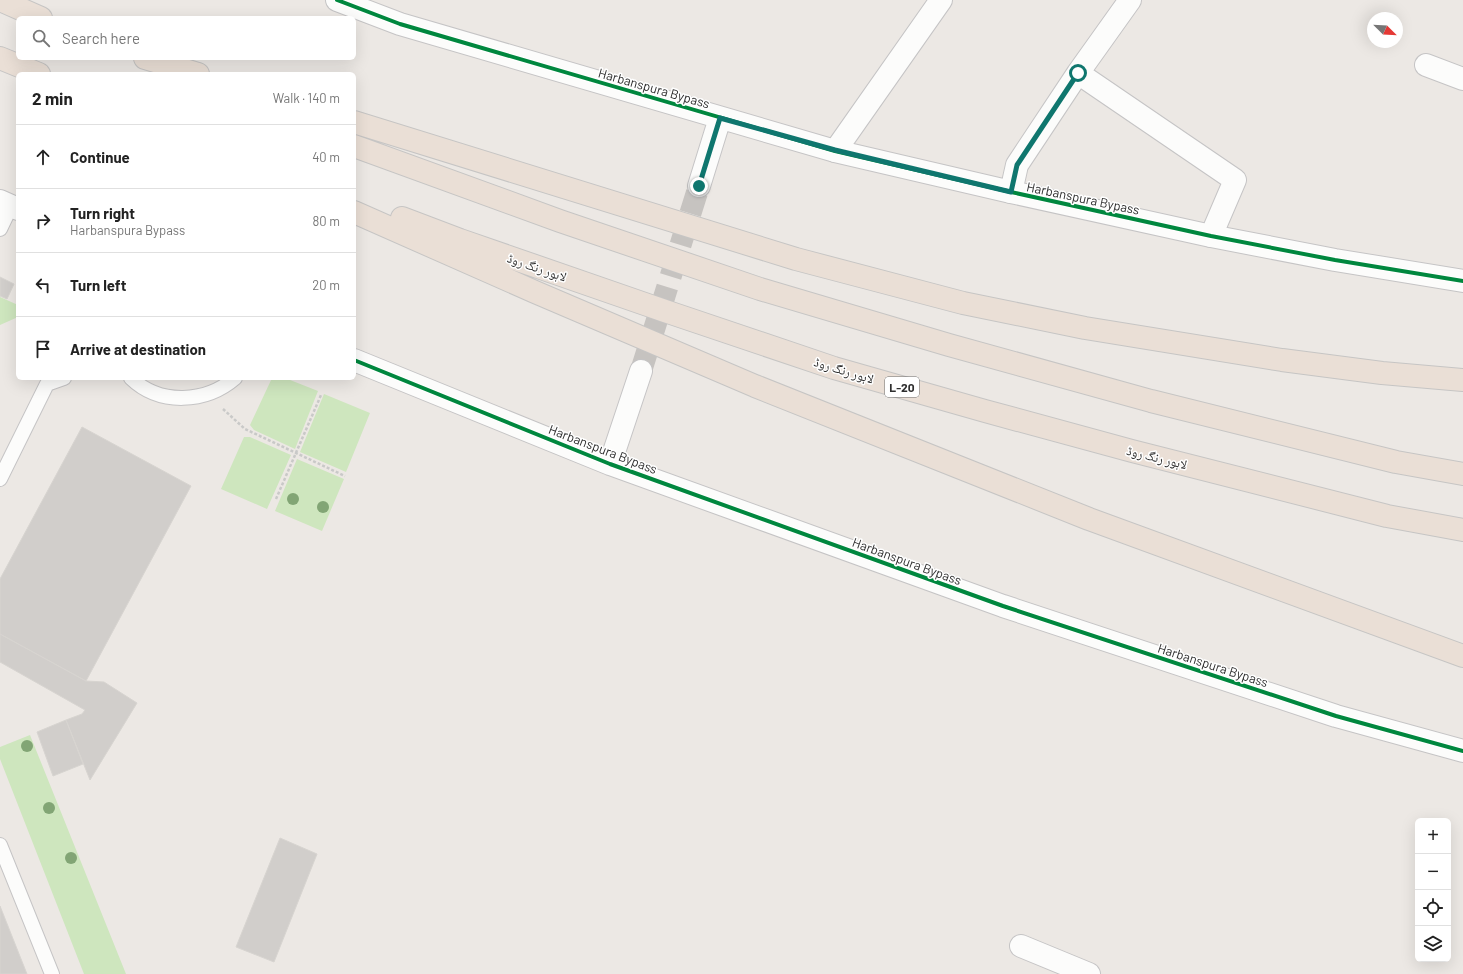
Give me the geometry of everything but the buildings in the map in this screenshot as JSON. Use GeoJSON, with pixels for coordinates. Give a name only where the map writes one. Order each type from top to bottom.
{"type":"FeatureCollection","features":[{"type":"Feature","properties":{"kind":"highway"},"geometry":{"type":"LineString","coordinates":[[0,0],[36,16]]}},
{"type":"Feature","properties":{"kind":"highway"},"geometry":{"type":"LineString","coordinates":[[0,58],[33,72]]}},
{"type":"Feature","properties":{"kind":"highway"},"geometry":{"type":"LineString","coordinates":[[139,60],[169,72]]}},
{"type":"Feature","properties":{"kind":"highway"},"geometry":{"type":"LineString","coordinates":[[152,60],[192,72]]}},
{"type":"Feature","properties":{"kind":"highway"},"geometry":{"type":"LineString","coordinates":[[356,123],[796,259],[964,303],[1085,328],[1282,360],[1382,373],[1463,380]]}},
{"type":"Feature","properties":{"kind":"highway"},"geometry":{"type":"LineString","coordinates":[[356,147],[560,221],[760,289],[950,345],[1151,401],[1396,462],[1463,474]]}},
{"type":"Feature","properties":{"kind":"highway","name":"لاہور رنگ روڈ"},"geometry":{"type":"LineString","coordinates":[[356,201],[467,243],[834,368],[1140,453],[1387,516],[1463,530]]}},
{"type":"Feature","properties":{"kind":"highway"},"geometry":{"type":"LineString","coordinates":[[356,213],[534,292],[762,389],[1089,519],[1463,656]]}},
{"type":"Feature","properties":{"kind":"street","name":"Harbanspura Bypass"},"geometry":{"type":"LineString","coordinates":[[337,0],[400,24],[720,118],[835,150],[1011,192],[1211,236],[1335,260],[1463,281]]}},
{"type":"Feature","properties":{"kind":"street"},"geometry":{"type":"LineString","coordinates":[[835,150],[941,0]]}},
{"type":"Feature","properties":{"kind":"street"},"geometry":{"type":"LineString","coordinates":[[1011,192],[1017,165],[1078,73],[1130,0]]}},
{"type":"Feature","properties":{"kind":"street"},"geometry":{"type":"LineString","coordinates":[[1426,65],[1463,79]]}},
{"type":"Feature","properties":{"kind":"street"},"geometry":{"type":"LineString","coordinates":[[1078,73],[1235,180],[1211,236]]}},
{"type":"Feature","properties":{"kind":"street"},"geometry":{"type":"LineString","coordinates":[[699,186],[720,118]]}},
{"type":"Feature","properties":{"kind":"street","name":"Harbanspura Bypass"},"geometry":{"type":"LineString","coordinates":[[356,361],[610,464],[1003,606],[1336,716],[1463,751]]}},
{"type":"Feature","properties":{"kind":"street"},"geometry":{"type":"LineString","coordinates":[[610,464],[641,371]]}},
{"type":"Feature","properties":{"kind":"street"},"geometry":{"type":"LineString","coordinates":[[1021,946],[1089,974]]}},
{"type":"Feature","properties":{"kind":"lane"},"geometry":{"type":"LineString","coordinates":[[0,229],[10,205]]}},
{"type":"Feature","properties":{"kind":"lane"},"geometry":{"type":"LineString","coordinates":[[0,480],[47,384],[58,380]]}},
{"type":"Feature","properties":{"kind":"lane"},"geometry":{"type":"LineString","coordinates":[[133,380],[152,392],[169,397],[188,398],[208,395],[227,385],[233,380]]}},
{"type":"Feature","properties":{"kind":"lane"},"geometry":{"type":"LineString","coordinates":[[0,845],[52,974]]}},
{"type":"Feature","properties":{"kind":"path"},"geometry":{"type":"LineString","coordinates":[[208,395],[245,429],[345,476]]}},
{"type":"Feature","properties":{"kind":"path"},"geometry":{"type":"LineString","coordinates":[[276,499],[321,395]]}},
{"type":"Feature","properties":{"kind":"green space"},"geometry":{"type":"Polygon","coordinates":[[[0,297],[16,304],[16,318],[0,325],[0,297]]]}},
{"type":"Feature","properties":{"kind":"green space"},"geometry":{"type":"Polygon","coordinates":[[[271,380],[290,380],[318,391],[295,449],[254,430],[250,425],[271,380]]]}},
{"type":"Feature","properties":{"kind":"green space"},"geometry":{"type":"Polygon","coordinates":[[[324,394],[370,413],[346,472],[300,452],[324,394]]]}},
{"type":"Feature","properties":{"kind":"green space"},"geometry":{"type":"Polygon","coordinates":[[[244,437],[250,437],[291,455],[267,509],[221,489],[244,437]]]}},
{"type":"Feature","properties":{"kind":"green space"},"geometry":{"type":"Polygon","coordinates":[[[297,459],[344,479],[322,531],[275,511],[297,459]]]}},
{"type":"Feature","properties":{"kind":"green space"},"geometry":{"type":"Polygon","coordinates":[[[30,735],[126,974],[84,974],[0,759],[0,747],[30,735]]]}},
{"type":"Feature","properties":{"kind":"tunnel"},"geometry":{"type":"LineString","coordinates":[[641,371],[699,186]]}},
{"type":"Feature","properties":{"kind":"cycle path"},"geometry":{"type":"LineString","coordinates":[[337,0],[400,24],[835,151],[1211,236],[1335,260],[1463,281]]}},
{"type":"Feature","properties":{"kind":"cycle path"},"geometry":{"type":"LineString","coordinates":[[356,361],[610,464],[1003,606],[1336,716],[1463,751]]}},
{"type":"Feature","properties":{"kind":"route"},"geometry":{"type":"LineString","coordinates":[[699,186],[720,118],[835,150],[1011,192],[1017,165],[1078,73]]}}]}
